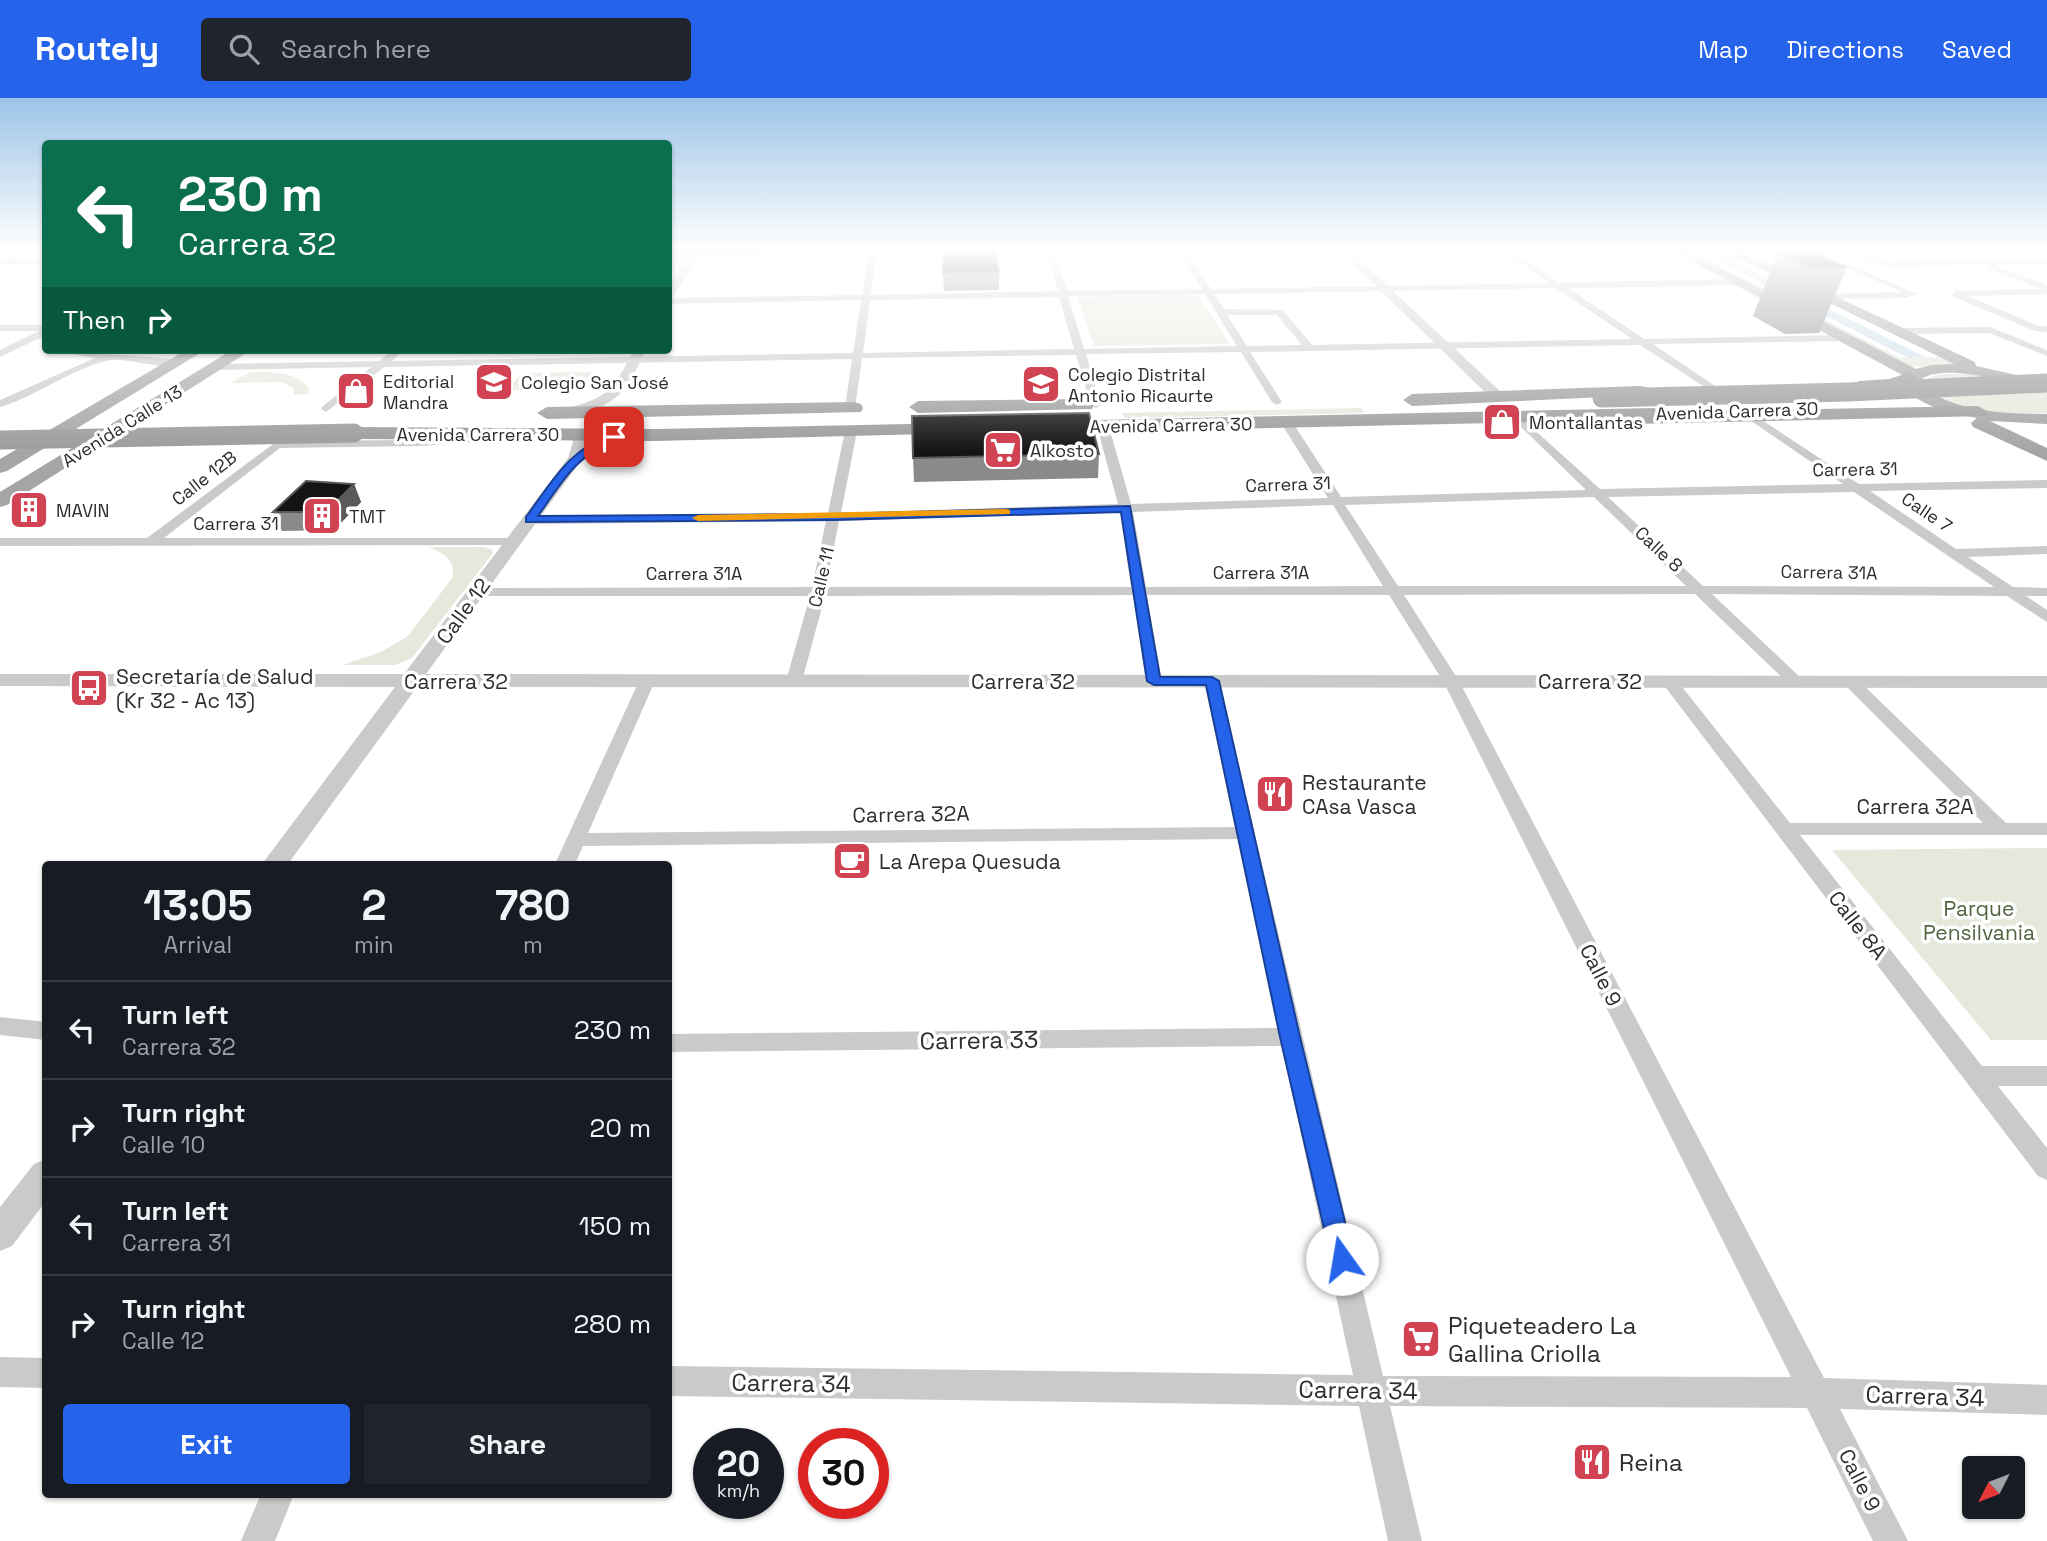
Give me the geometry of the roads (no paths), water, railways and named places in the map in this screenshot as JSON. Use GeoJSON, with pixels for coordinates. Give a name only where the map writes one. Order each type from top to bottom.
{"type":"FeatureCollection","features":[{"type":"Feature","properties":{"kind":"highway"},"geometry":{"type":"LineString","coordinates":[[1998,374],[2047,375]]}},
{"type":"Feature","properties":{"kind":"highway"},"geometry":{"type":"LineString","coordinates":[[1496,395],[1861,386],[1891,384],[1910,376]]}},
{"type":"Feature","properties":{"kind":"highway","name":"Avenida Carrera 30"},"geometry":{"type":"LineString","coordinates":[[1496,395],[1406,400],[1602,398],[2047,385]]}},
{"type":"Feature","properties":{"kind":"highway","name":"Avenida Carrera 30"},"geometry":{"type":"LineString","coordinates":[[1034,428],[1562,418],[2047,399]]}},
{"type":"Feature","properties":{"kind":"highway","name":"Avenida Carrera 30"},"geometry":{"type":"LineString","coordinates":[[1249,403],[1299,402]]}},
{"type":"Feature","properties":{"kind":"highway","name":"Avenida Carrera 30"},"geometry":{"type":"LineString","coordinates":[[905,407],[1103,405]]}},
{"type":"Feature","properties":{"kind":"highway","name":"Avenida Carrera 30"},"geometry":{"type":"LineString","coordinates":[[528,413],[878,407]]}},
{"type":"Feature","properties":{"kind":"highway","name":"Avenida Carrera 30"},"geometry":{"type":"LineString","coordinates":[[0,426],[330,414],[487,415]]}},
{"type":"Feature","properties":{"kind":"highway"},"geometry":{"type":"LineString","coordinates":[[1562,418],[1984,414]]}},
{"type":"Feature","properties":{"kind":"highway","name":"Avenida Carrera 30"},"geometry":{"type":"LineString","coordinates":[[0,440],[354,433],[620,435],[978,429]]}},
{"type":"Feature","properties":{"kind":"main road"},"geometry":{"type":"LineString","coordinates":[[1808,317],[1877,353],[1910,376],[1944,369],[1998,374],[2047,385]]}},
{"type":"Feature","properties":{"kind":"main road"},"geometry":{"type":"LineString","coordinates":[[1869,317],[1946,354],[1998,374]]}},
{"type":"Feature","properties":{"kind":"main road"},"geometry":{"type":"LineString","coordinates":[[1861,386],[1880,379],[1886,372],[1885,364],[1877,353]]}},
{"type":"Feature","properties":{"kind":"main road","name":"Avenida Calle 13"},"geometry":{"type":"LineString","coordinates":[[0,467],[190,354]]}},
{"type":"Feature","properties":{"kind":"main road","name":"Avenida Calle 13"},"geometry":{"type":"LineString","coordinates":[[0,501],[237,354]]}},
{"type":"Feature","properties":{"kind":"main road"},"geometry":{"type":"LineString","coordinates":[[1946,354],[2001,369],[2047,375]]}},
{"type":"Feature","properties":{"kind":"main road"},"geometry":{"type":"LineString","coordinates":[[1910,376],[1910,385],[1921,393],[1984,414],[2047,441]]}},
{"type":"Feature","properties":{"kind":"main road"},"geometry":{"type":"LineString","coordinates":[[1930,413],[1982,424],[2047,455]]}},
{"type":"Feature","properties":{"kind":"main road"},"geometry":{"type":"LineString","coordinates":[[1984,414],[2047,419]]}},
{"type":"Feature","properties":{"kind":"street"},"geometry":{"type":"LineString","coordinates":[[850,408],[863,317]]}},
{"type":"Feature","properties":{"kind":"street"},"geometry":{"type":"LineString","coordinates":[[1070,317],[1080,351],[1103,405]]}},
{"type":"Feature","properties":{"kind":"street"},"geometry":{"type":"LineString","coordinates":[[1223,317],[1277,402]]}},
{"type":"Feature","properties":{"kind":"street"},"geometry":{"type":"LineString","coordinates":[[1284,317],[1309,348]]}},
{"type":"Feature","properties":{"kind":"street"},"geometry":{"type":"LineString","coordinates":[[1415,317],[1496,395]]}},
{"type":"Feature","properties":{"kind":"street"},"geometry":{"type":"LineString","coordinates":[[1607,317],[1714,390]]}},
{"type":"Feature","properties":{"kind":"street"},"geometry":{"type":"LineString","coordinates":[[2014,317],[2043,329]]}},
{"type":"Feature","properties":{"kind":"street"},"geometry":{"type":"LineString","coordinates":[[0,328],[42,330]]}},
{"type":"Feature","properties":{"kind":"street"},"geometry":{"type":"LineString","coordinates":[[1898,331],[1990,330],[2047,353]]}},
{"type":"Feature","properties":{"kind":"street"},"geometry":{"type":"LineString","coordinates":[[0,355],[42,332]]}},
{"type":"Feature","properties":{"kind":"street"},"geometry":{"type":"LineString","coordinates":[[216,367],[448,364],[637,355],[858,357],[1848,338]]}},
{"type":"Feature","properties":{"kind":"street"},"geometry":{"type":"LineString","coordinates":[[18,345],[32,347]]}},
{"type":"Feature","properties":{"kind":"street"},"geometry":{"type":"LineString","coordinates":[[84,354],[177,362]]}},
{"type":"Feature","properties":{"kind":"street"},"geometry":{"type":"LineString","coordinates":[[330,414],[378,365],[393,354]]}},
{"type":"Feature","properties":{"kind":"street"},"geometry":{"type":"LineString","coordinates":[[448,364],[459,354]]}},
{"type":"Feature","properties":{"kind":"street"},"geometry":{"type":"LineString","coordinates":[[568,412],[595,406],[613,398],[637,355]]}},
{"type":"Feature","properties":{"kind":"street"},"geometry":{"type":"LineString","coordinates":[[0,404],[107,357]]}},
{"type":"Feature","properties":{"kind":"street","name":"Calle 7"},"geometry":{"type":"LineString","coordinates":[[1751,416],[2047,617]]}},
{"type":"Feature","properties":{"kind":"street","name":"Calle 8"},"geometry":{"type":"LineString","coordinates":[[1519,419],[1600,493],[1796,682]]}},
{"type":"Feature","properties":{"kind":"street","name":"Calle 9"},"geometry":{"type":"LineString","coordinates":[[1287,424],[1451,681],[1892,1541]]}},
{"type":"Feature","properties":{"kind":"street"},"geometry":{"type":"LineString","coordinates":[[1103,426],[1126,509],[1154,681]]}},
{"type":"Feature","properties":{"kind":"street","name":"Calle 11"},"geometry":{"type":"LineString","coordinates":[[794,681],[818,593],[850,431]]}},
{"type":"Feature","properties":{"kind":"street"},"geometry":{"type":"LineString","coordinates":[[567,435],[580,442],[575,458]]}},
{"type":"Feature","properties":{"kind":"street","name":"Calle 12B"},"geometry":{"type":"LineString","coordinates":[[150,542],[272,447],[280,444],[418,443],[567,435]]}},
{"type":"Feature","properties":{"kind":"street","name":"Calle 12"},"geometry":{"type":"LineString","coordinates":[[277,861],[575,458],[599,442],[620,435]]}},
{"type":"Feature","properties":{"kind":"street","name":"Carrera 31"},"geometry":{"type":"LineString","coordinates":[[530,520],[834,517],[1600,493],[2047,484]]}},
{"type":"Feature","properties":{"kind":"street","name":"Carrera 31"},"geometry":{"type":"LineString","coordinates":[[0,542],[514,541]]}},
{"type":"Feature","properties":{"kind":"street"},"geometry":{"type":"LineString","coordinates":[[1953,553],[2047,550]]}},
{"type":"Feature","properties":{"kind":"street","name":"Carrera 31A"},"geometry":{"type":"LineString","coordinates":[[476,593],[1702,590],[2047,592]]}},
{"type":"Feature","properties":{"kind":"street","name":"Carrera 32"},"geometry":{"type":"LineString","coordinates":[[0,680],[2047,682]]}},
{"type":"Feature","properties":{"kind":"street"},"geometry":{"type":"LineString","coordinates":[[566,861],[647,681]]}},
{"type":"Feature","properties":{"kind":"street"},"geometry":{"type":"LineString","coordinates":[[1212,681],[1405,1541]]}},
{"type":"Feature","properties":{"kind":"street","name":"Calle 8A"},"geometry":{"type":"LineString","coordinates":[[1669,681],[2047,1168]]}},
{"type":"Feature","properties":{"kind":"street"},"geometry":{"type":"LineString","coordinates":[[1851,682],[2001,829]]}},
{"type":"Feature","properties":{"kind":"street","name":"Carrera 32A"},"geometry":{"type":"LineString","coordinates":[[1783,829],[2047,829]]}},
{"type":"Feature","properties":{"kind":"street","name":"Carrera 32A"},"geometry":{"type":"LineString","coordinates":[[576,840],[1245,833]]}},
{"type":"Feature","properties":{"kind":"street"},"geometry":{"type":"LineString","coordinates":[[0,1026],[42,1031]]}},
{"type":"Feature","properties":{"kind":"street","name":"Carrera 33"},"geometry":{"type":"LineString","coordinates":[[672,1043],[1290,1037]]}},
{"type":"Feature","properties":{"kind":"street"},"geometry":{"type":"LineString","coordinates":[[1975,1076],[2047,1076]]}},
{"type":"Feature","properties":{"kind":"street"},"geometry":{"type":"LineString","coordinates":[[0,1235],[42,1179]]}},
{"type":"Feature","properties":{"kind":"street"},"geometry":{"type":"LineString","coordinates":[[0,1372],[42,1373]]}},
{"type":"Feature","properties":{"kind":"street","name":"Carrera 34"},"geometry":{"type":"LineString","coordinates":[[672,1381],[1373,1391],[1815,1392],[2047,1400]]}},
{"type":"Feature","properties":{"kind":"street"},"geometry":{"type":"LineString","coordinates":[[258,1541],[276,1498]]}},
{"type":"Feature","properties":{"kind":"water"},"geometry":{"type":"Polygon","coordinates":[[[1829,317],[1845,317],[1925,357],[1908,358],[1829,317]]]}},
{"type":"Feature","properties":{"kind":"place","name":"Colegio San José"},"geometry":{"type":"Point","coordinates":[494,382]}},
{"type":"Feature","properties":{"kind":"place","name":"Colegio Distrital Antonio Ricaurte"},"geometry":{"type":"Point","coordinates":[1041,384]}},
{"type":"Feature","properties":{"kind":"place","name":"Editorial Mandra"},"geometry":{"type":"Point","coordinates":[356,391]}},
{"type":"Feature","properties":{"kind":"place","name":"Montallantas"},"geometry":{"type":"Point","coordinates":[1502,422]}},
{"type":"Feature","properties":{"kind":"place","name":"Alkosto"},"geometry":{"type":"Point","coordinates":[1003,450]}},
{"type":"Feature","properties":{"kind":"place","name":"MAVIN"},"geometry":{"type":"Point","coordinates":[29,510]}},
{"type":"Feature","properties":{"kind":"place","name":"TMT"},"geometry":{"type":"Point","coordinates":[322,516]}},
{"type":"Feature","properties":{"kind":"place","name":"Secretaría de Salud (Kr 32 - Ac 13)"},"geometry":{"type":"Point","coordinates":[89,688]}},
{"type":"Feature","properties":{"kind":"place","name":"Restaurante CAsa Vasca"},"geometry":{"type":"Point","coordinates":[1275,794]}},
{"type":"Feature","properties":{"kind":"place","name":"La Arepa Quesuda"},"geometry":{"type":"Point","coordinates":[852,861]}},
{"type":"Feature","properties":{"kind":"place","name":"Piqueteadero La Gallina Criolla"},"geometry":{"type":"Point","coordinates":[1421,1339]}},
{"type":"Feature","properties":{"kind":"place","name":"Reina"},"geometry":{"type":"Point","coordinates":[1592,1462]}},
{"type":"Feature","properties":{"kind":"park label","name":"Parque Pensilvania"},"geometry":{"type":"Point","coordinates":[1979,920]}}]}
